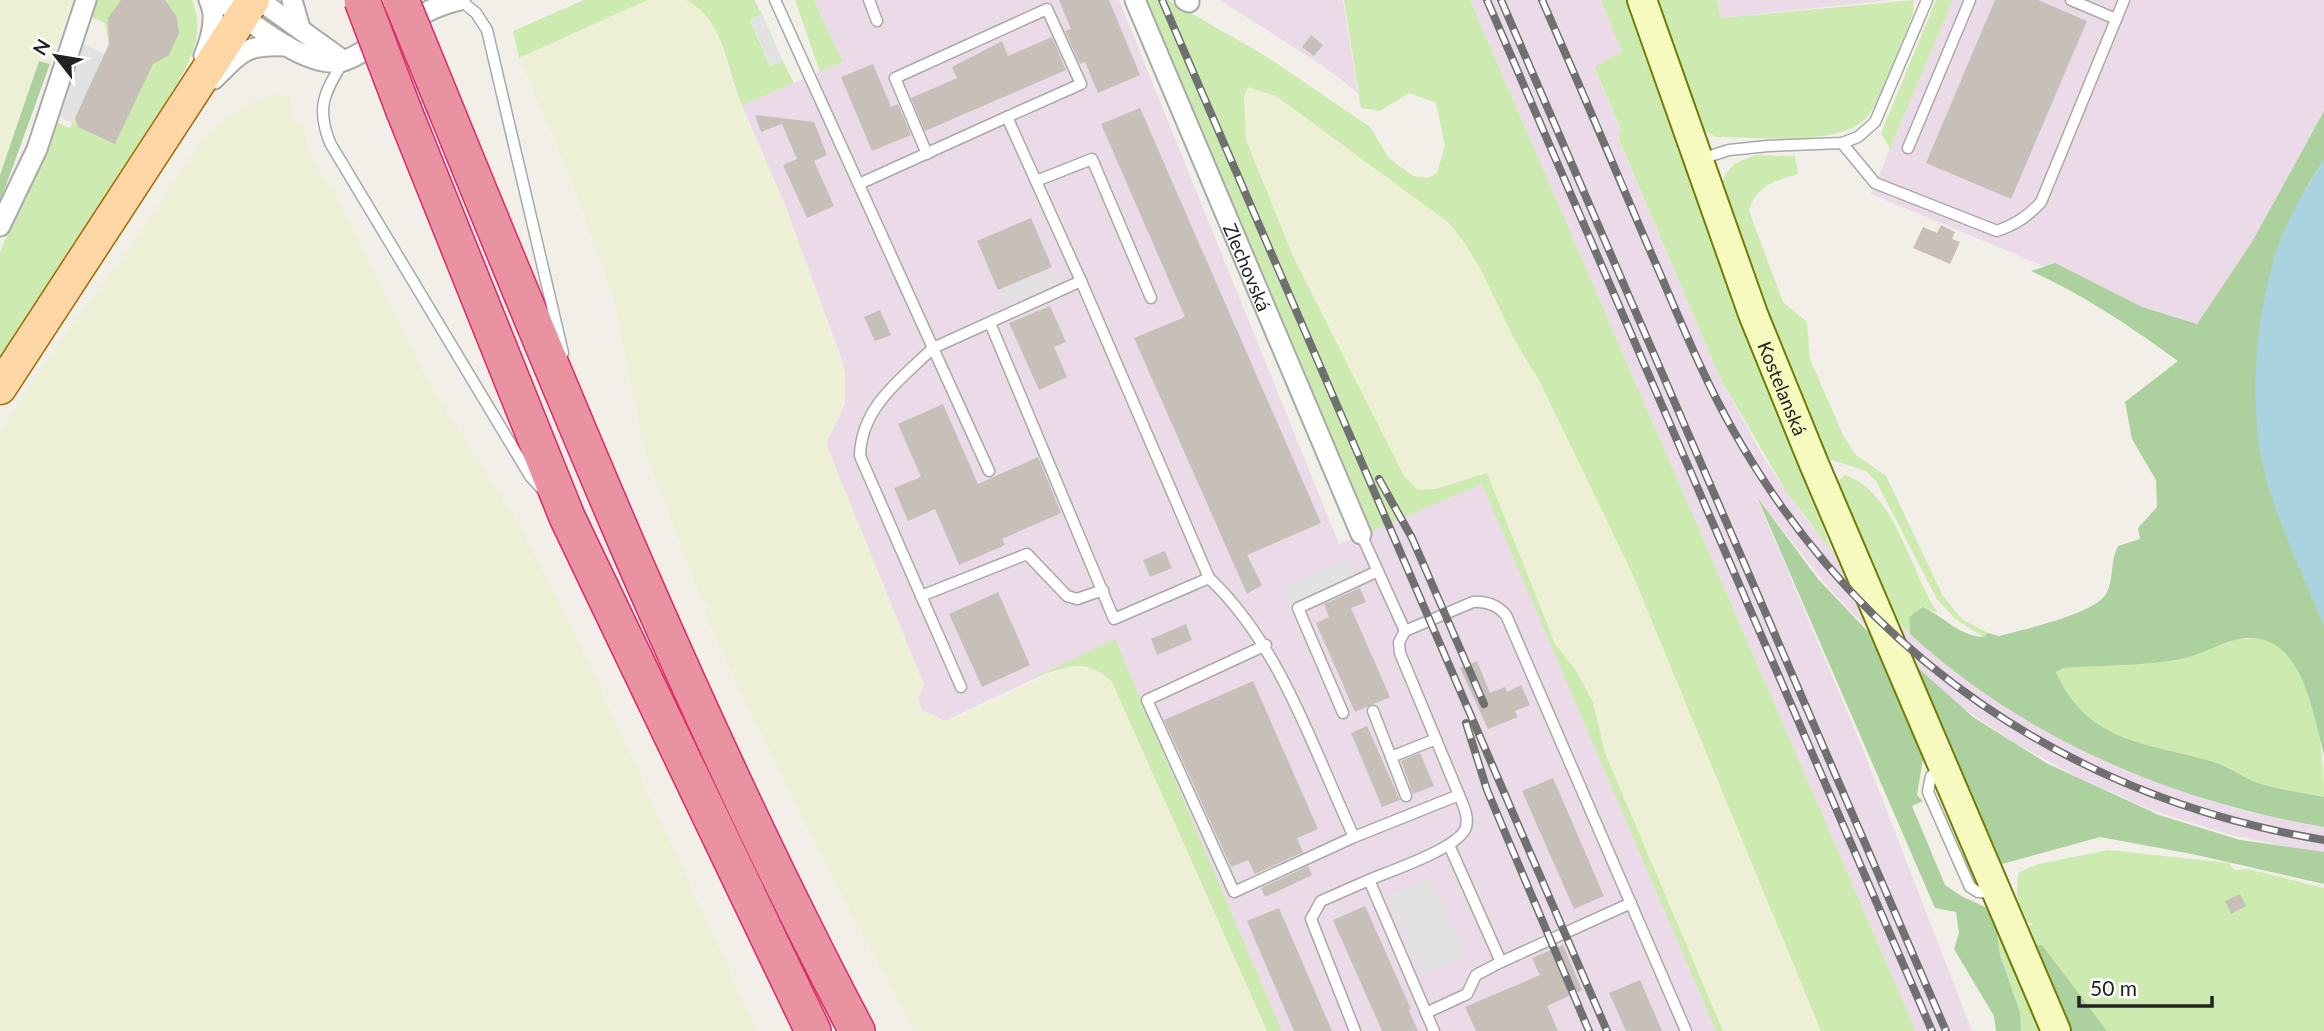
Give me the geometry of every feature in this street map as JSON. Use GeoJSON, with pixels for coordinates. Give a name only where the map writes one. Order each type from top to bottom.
{"type":"FeatureCollection","features":[{"type":"Feature","properties":{"kind":"highway"},"geometry":{"type":"LineString","coordinates":[[362,0],[567,517],[813,1031]]}},
{"type":"Feature","properties":{"kind":"highway"},"geometry":{"type":"LineString","coordinates":[[401,0],[604,495],[720,751],[857,1031]]}},
{"type":"Feature","properties":{"kind":"main road","name":"Kostelanská"},"geometry":{"type":"LineString","coordinates":[[1642,0],[1738,276],[1798,427],[2056,1031]]}},
{"type":"Feature","properties":{"kind":"main road"},"geometry":{"type":"LineString","coordinates":[[0,388],[167,133],[244,4]]}},
{"type":"Feature","properties":{"kind":"street"},"geometry":{"type":"LineString","coordinates":[[0,226],[37,149],[86,0]]}},
{"type":"Feature","properties":{"kind":"street"},"geometry":{"type":"LineString","coordinates":[[167,133],[212,37],[212,6],[209,0]]}},
{"type":"Feature","properties":{"kind":"street"},"geometry":{"type":"LineString","coordinates":[[292,0],[300,27]]}},
{"type":"Feature","properties":{"kind":"street"},"geometry":{"type":"LineString","coordinates":[[244,4],[288,46],[328,63],[344,61],[413,18],[437,6],[460,0]]}},
{"type":"Feature","properties":{"kind":"street","name":"Zlechovská"},"geometry":{"type":"LineString","coordinates":[[1135,0],[1361,534]]}},
{"type":"Feature","properties":{"kind":"street"},"geometry":{"type":"LineString","coordinates":[[244,4],[300,27],[344,61]]}},
{"type":"Feature","properties":{"kind":"street"},"geometry":{"type":"LineString","coordinates":[[167,133],[201,92],[246,49],[258,45],[288,46]]}},
{"type":"Feature","properties":{"kind":"lane"},"geometry":{"type":"LineString","coordinates":[[460,0],[482,20],[490,40],[565,364]]}},
{"type":"Feature","properties":{"kind":"lane"},"geometry":{"type":"LineString","coordinates":[[775,0],[989,471]]}},
{"type":"Feature","properties":{"kind":"lane"},"geometry":{"type":"LineString","coordinates":[[869,0],[877,22]]}},
{"type":"Feature","properties":{"kind":"lane"},"geometry":{"type":"LineString","coordinates":[[1698,160],[1729,150],[1768,145],[1842,144],[1858,138],[1875,122],[1927,0]]}},
{"type":"Feature","properties":{"kind":"lane"},"geometry":{"type":"LineString","coordinates":[[1908,148],[1970,0]]}},
{"type":"Feature","properties":{"kind":"lane"},"geometry":{"type":"LineString","coordinates":[[2071,0],[2116,19]]}},
{"type":"Feature","properties":{"kind":"lane"},"geometry":{"type":"LineString","coordinates":[[1842,144],[1875,183],[1997,231],[2013,225],[2027,217],[2041,202],[2124,0]]}},
{"type":"Feature","properties":{"kind":"lane"},"geometry":{"type":"LineString","coordinates":[[859,184],[927,154],[1081,84],[1047,9],[895,78],[927,154]]}},
{"type":"Feature","properties":{"kind":"lane"},"geometry":{"type":"LineString","coordinates":[[344,61],[324,98],[321,115],[330,143],[530,476],[567,517]]}},
{"type":"Feature","properties":{"kind":"lane"},"geometry":{"type":"LineString","coordinates":[[1007,117],[1209,578],[1238,605],[1266,645],[1354,837]]}},
{"type":"Feature","properties":{"kind":"lane"},"geometry":{"type":"LineString","coordinates":[[1036,181],[1092,159],[1151,298]]}},
{"type":"Feature","properties":{"kind":"lane"},"geometry":{"type":"LineString","coordinates":[[961,687],[860,456],[860,440],[875,404],[933,348],[1081,281]]}},
{"type":"Feature","properties":{"kind":"lane"},"geometry":{"type":"LineString","coordinates":[[990,323],[1114,619],[1209,578]]}},
{"type":"Feature","properties":{"kind":"lane"},"geometry":{"type":"LineString","coordinates":[[568,377],[580,427],[604,495]]}},
{"type":"Feature","properties":{"kind":"lane"},"geometry":{"type":"LineString","coordinates":[[1361,534],[1405,631]]}},
{"type":"Feature","properties":{"kind":"lane"},"geometry":{"type":"LineString","coordinates":[[921,596],[1027,554],[1067,596],[1077,599],[1103,590]]}},
{"type":"Feature","properties":{"kind":"lane"},"geometry":{"type":"LineString","coordinates":[[1343,713],[1298,608],[1378,570]]}},
{"type":"Feature","properties":{"kind":"lane"},"geometry":{"type":"LineString","coordinates":[[1355,1031],[1311,919],[1321,901],[1460,838],[1467,823],[1459,795],[1400,653],[1399,642],[1405,631],[1473,602],[1492,604],[1506,615],[1686,1031]]}},
{"type":"Feature","properties":{"kind":"lane"},"geometry":{"type":"LineString","coordinates":[[1266,645],[1147,701],[1234,892],[1354,837],[1459,795]]}},
{"type":"Feature","properties":{"kind":"lane"},"geometry":{"type":"LineString","coordinates":[[1373,711],[1406,796]]}},
{"type":"Feature","properties":{"kind":"lane"},"geometry":{"type":"LineString","coordinates":[[1391,757],[1436,739]]}},
{"type":"Feature","properties":{"kind":"lane"},"geometry":{"type":"LineString","coordinates":[[1449,845],[1501,962]]}},
{"type":"Feature","properties":{"kind":"lane"},"geometry":{"type":"LineString","coordinates":[[1369,880],[1434,1031]]}},
{"type":"Feature","properties":{"kind":"lane"},"geometry":{"type":"LineString","coordinates":[[1426,1013],[1467,994],[1476,975],[1631,903]]}},
{"type":"Feature","properties":{"kind":"shaded area"},"geometry":{"type":"Polygon","coordinates":[[[814,0],[1119,0],[1339,544],[1482,483],[1716,1031],[1282,1031],[1115,640],[945,721],[921,710],[918,698],[924,685],[826,444],[845,403],[845,372],[786,208],[742,105],[843,62],[814,0]]]}},
{"type":"Feature","properties":{"kind":"shaded area"},"geometry":{"type":"Polygon","coordinates":[[[1220,0],[1343,0],[1358,93],[1326,68],[1220,0]]]}},
{"type":"Feature","properties":{"kind":"shaded area"},"geometry":{"type":"Polygon","coordinates":[[[1470,0],[1601,0],[1623,52],[1594,68],[1622,133],[1617,136],[1720,378],[1764,458],[1803,515],[1847,568],[1910,634],[1992,697],[2027,719],[2124,770],[2238,809],[2324,827],[2324,854],[2231,835],[2154,811],[2079,778],[2013,742],[1944,695],[1860,621],[1827,586],[1756,496],[1861,744],[1972,1031],[1916,1031],[1470,0]]]}},
{"type":"Feature","properties":{"kind":"shaded area"},"geometry":{"type":"Polygon","coordinates":[[[1717,0],[1893,0],[1721,18],[1717,0]]]}},
{"type":"Feature","properties":{"kind":"shaded area"},"geometry":{"type":"Polygon","coordinates":[[[1953,0],[2324,0],[2324,111],[2252,242],[2197,324],[2142,307],[1871,194],[1953,0]]]}},
{"type":"Feature","properties":{"kind":"shaded area"},"geometry":{"type":"Polygon","coordinates":[[[762,14],[783,61],[771,66],[750,19],[762,14]]]}},
{"type":"Feature","properties":{"kind":"shaded area"},"geometry":{"type":"Polygon","coordinates":[[[81,43],[105,54],[73,123],[57,116],[81,43]]]}},
{"type":"Feature","properties":{"kind":"shaded area"},"geometry":{"type":"Polygon","coordinates":[[[1053,269],[1059,282],[1002,306],[997,293],[1053,269]]]}},
{"type":"Feature","properties":{"kind":"shaded area"},"geometry":{"type":"Polygon","coordinates":[[[1346,559],[1357,581],[1293,610],[1283,588],[1346,559]]]}},
{"type":"Feature","properties":{"kind":"shaded area"},"geometry":{"type":"Polygon","coordinates":[[[1430,877],[1466,956],[1422,976],[1387,896],[1430,877]]]}},
{"type":"Feature","properties":{"kind":"green space"},"geometry":{"type":"Polygon","coordinates":[[[0,0],[73,0],[50,64],[39,62],[0,175],[0,0]]]}},
{"type":"Feature","properties":{"kind":"green space"},"geometry":{"type":"Polygon","coordinates":[[[96,0],[192,0],[196,11],[196,43],[178,82],[0,363],[0,252],[56,122],[70,128],[109,45],[105,23],[89,16],[96,0]]]}},
{"type":"Feature","properties":{"kind":"green space"},"geometry":{"type":"Polygon","coordinates":[[[584,0],[647,0],[519,58],[513,31],[584,0]]]}},
{"type":"Feature","properties":{"kind":"green space"},"geometry":{"type":"Polygon","coordinates":[[[646,0],[686,0],[701,8],[714,22],[733,85],[786,208],[845,372],[845,403],[826,444],[924,685],[918,698],[921,710],[945,721],[1063,668],[1084,664],[1099,669],[1112,682],[1267,1031],[914,1031],[807,828],[708,622],[704,609],[710,606],[707,601],[702,602],[644,448],[614,301],[569,174],[519,58],[646,0]]]}},
{"type":"Feature","properties":{"kind":"green space"},"geometry":{"type":"Polygon","coordinates":[[[686,0],[754,0],[762,14],[750,20],[770,66],[783,61],[794,83],[742,105],[717,32],[699,9],[686,0]]]}},
{"type":"Feature","properties":{"kind":"green space"},"geometry":{"type":"Polygon","coordinates":[[[795,0],[814,0],[843,62],[820,72],[795,0]]]}},
{"type":"Feature","properties":{"kind":"green space"},"geometry":{"type":"Polygon","coordinates":[[[1147,0],[1168,0],[1264,55],[1370,127],[1389,158],[1413,176],[1428,178],[1437,173],[1445,146],[1436,103],[1409,93],[1380,111],[1361,108],[1344,0],[1470,0],[1916,1031],[1821,1031],[1632,573],[1537,376],[1463,240],[1449,223],[1276,96],[1248,87],[1244,96],[1246,140],[1293,256],[1404,476],[1418,490],[1435,489],[1487,473],[1555,644],[1577,672],[1593,702],[1605,753],[1723,1031],[1716,1031],[1482,484],[1372,531],[1146,5],[1147,0]]]}},
{"type":"Feature","properties":{"kind":"green space"},"geometry":{"type":"Polygon","coordinates":[[[1601,0],[1631,0],[1832,552],[1786,491],[1720,378],[1617,135],[1622,132],[1594,67],[1622,52],[1601,0]]]}},
{"type":"Feature","properties":{"kind":"green space"},"geometry":{"type":"Polygon","coordinates":[[[1652,0],[1717,0],[1721,18],[1914,0],[1913,14],[1893,68],[1867,117],[1838,133],[1819,137],[1775,139],[1717,137],[1703,131],[1652,0]]]}},
{"type":"Feature","properties":{"kind":"green space"},"geometry":{"type":"Polygon","coordinates":[[[1936,0],[1953,0],[1890,149],[1881,133],[1936,0]]]}},
{"type":"Feature","properties":{"kind":"green space"},"geometry":{"type":"Polygon","coordinates":[[[39,61],[50,64],[0,202],[0,175],[39,61]]]}},
{"type":"Feature","properties":{"kind":"green space"},"geometry":{"type":"Polygon","coordinates":[[[1248,87],[1276,96],[1449,223],[1467,244],[1524,357],[1537,376],[1632,573],[1821,1031],[1721,1031],[1605,753],[1593,702],[1577,672],[1555,644],[1487,474],[1434,489],[1418,490],[1404,476],[1293,256],[1246,140],[1244,96],[1248,87]]]}},
{"type":"Feature","properties":{"kind":"green space"},"geometry":{"type":"Polygon","coordinates":[[[279,94],[291,96],[292,119],[304,126],[311,158],[339,201],[429,383],[520,526],[577,638],[757,1031],[0,1031],[0,433],[46,360],[136,239],[203,138],[227,117],[252,102],[279,94]]]}},
{"type":"Feature","properties":{"kind":"green space"},"geometry":{"type":"Polygon","coordinates":[[[2324,111],[2324,159],[2305,190],[2293,547],[2324,625],[2324,755],[2300,675],[2289,657],[2275,645],[2257,639],[2235,640],[2171,661],[2063,668],[2056,672],[2070,696],[2086,714],[2104,728],[2145,744],[2217,763],[2261,784],[2324,797],[2324,827],[2211,801],[2103,760],[2051,734],[2002,705],[1910,634],[1909,617],[1922,607],[1967,634],[1984,637],[1988,633],[1999,636],[2073,614],[2099,601],[2106,594],[2118,546],[2140,539],[2138,528],[2157,507],[2156,480],[2132,439],[2125,402],[2178,361],[2107,312],[2031,271],[2055,263],[2142,307],[2197,324],[2252,242],[2324,111]]]}},
{"type":"Feature","properties":{"kind":"green space"},"geometry":{"type":"Polygon","coordinates":[[[1755,155],[1795,156],[1798,174],[1781,179],[1761,190],[1749,211],[1783,302],[1807,322],[1810,359],[1843,435],[1856,455],[1886,476],[1943,596],[1962,619],[1988,633],[1985,638],[1954,618],[1937,599],[1876,481],[1866,471],[1826,458],[1743,260],[1721,187],[1726,173],[1734,164],[1755,155]]]}},
{"type":"Feature","properties":{"kind":"green space"},"geometry":{"type":"Polygon","coordinates":[[[1845,475],[1862,484],[1877,498],[1889,515],[1938,613],[1921,607],[1909,617],[1910,634],[1892,614],[1836,483],[1845,475]]]}},
{"type":"Feature","properties":{"kind":"green space"},"geometry":{"type":"Polygon","coordinates":[[[1757,497],[1818,579],[1872,636],[1924,753],[1917,795],[1923,801],[1912,806],[1945,885],[1963,897],[1994,911],[2000,955],[2020,1012],[2021,1031],[1996,1031],[1994,1016],[1954,949],[1959,933],[1956,912],[1935,908],[1757,497]]]}},
{"type":"Feature","properties":{"kind":"green space"},"geometry":{"type":"Polygon","coordinates":[[[1115,639],[1282,1031],[1267,1031],[1112,682],[1102,674],[1083,666],[1064,668],[1031,679],[1115,639]]]}},
{"type":"Feature","properties":{"kind":"green space"},"geometry":{"type":"Polygon","coordinates":[[[2237,639],[2269,640],[2285,652],[2297,669],[2307,689],[2319,734],[2324,797],[2261,784],[2223,765],[2145,744],[2104,728],[2086,714],[2070,696],[2056,672],[2063,668],[2185,658],[2237,639]]]}},
{"type":"Feature","properties":{"kind":"green space"},"geometry":{"type":"Polygon","coordinates":[[[1916,666],[1973,717],[2048,764],[2159,815],[2240,840],[2324,852],[2324,884],[2192,854],[2100,837],[1995,866],[1916,666]]]}},
{"type":"Feature","properties":{"kind":"green space"},"geometry":{"type":"Polygon","coordinates":[[[2108,850],[2229,863],[2234,870],[2248,869],[2324,888],[2324,1031],[2107,1031],[2031,945],[2025,927],[2034,924],[2021,920],[2017,894],[2018,873],[2038,864],[2108,850]]]}},
{"type":"Feature","properties":{"kind":"green space"},"geometry":{"type":"Polygon","coordinates":[[[1994,911],[2044,1031],[2021,1031],[2020,1012],[2000,955],[1994,911]]]}},
{"type":"Feature","properties":{"kind":"green space"},"geometry":{"type":"Polygon","coordinates":[[[2042,945],[2107,1031],[2068,1031],[2031,946],[2042,945]]]}},
{"type":"Feature","properties":{"kind":"water"},"geometry":{"type":"Polygon","coordinates":[[[2324,159],[2324,625],[2289,543],[2262,464],[2256,370],[2263,307],[2277,249],[2298,203],[2324,159]]]}},
{"type":"Feature","properties":{"kind":"building"},"geometry":{"type":"Polygon","coordinates":[[[121,0],[165,0],[177,17],[179,33],[169,55],[153,64],[115,144],[78,127],[75,118],[109,44],[108,18],[121,0]]]}},
{"type":"Feature","properties":{"kind":"building"},"geometry":{"type":"Polygon","coordinates":[[[1059,0],[1109,0],[1140,75],[1098,93],[1085,62],[1080,64],[1065,31],[1071,29],[1059,0]]]}},
{"type":"Feature","properties":{"kind":"building"},"geometry":{"type":"Polygon","coordinates":[[[1995,0],[2038,0],[2087,21],[2011,199],[1926,163],[1995,0]]]}},
{"type":"Feature","properties":{"kind":"building"},"geometry":{"type":"Polygon","coordinates":[[[1311,35],[1323,45],[1314,56],[1302,47],[1311,35]]]}},
{"type":"Feature","properties":{"kind":"building"},"geometry":{"type":"Polygon","coordinates":[[[1052,37],[1066,70],[925,131],[911,98],[957,78],[952,67],[1002,41],[1008,56],[1052,37]]]}},
{"type":"Feature","properties":{"kind":"building"},"geometry":{"type":"Polygon","coordinates":[[[873,64],[891,107],[898,104],[911,135],[872,151],[841,77],[873,64]]]}},
{"type":"Feature","properties":{"kind":"building"},"geometry":{"type":"Polygon","coordinates":[[[1140,108],[1321,523],[1247,555],[1262,585],[1247,594],[1134,338],[1185,317],[1101,124],[1140,108]]]}},
{"type":"Feature","properties":{"kind":"building"},"geometry":{"type":"Polygon","coordinates":[[[755,115],[814,122],[827,155],[814,161],[834,206],[807,218],[783,165],[797,159],[782,124],[761,132],[755,115]]]}},
{"type":"Feature","properties":{"kind":"building"},"geometry":{"type":"Polygon","coordinates":[[[1031,218],[1052,267],[998,290],[977,241],[1031,218]]]}},
{"type":"Feature","properties":{"kind":"building"},"geometry":{"type":"Polygon","coordinates":[[[1941,225],[1955,232],[1952,239],[1960,242],[1950,264],[1913,248],[1923,227],[1937,233],[1941,225]]]}},
{"type":"Feature","properties":{"kind":"building"},"geometry":{"type":"Polygon","coordinates":[[[1050,306],[1066,342],[1054,347],[1067,377],[1039,390],[1009,323],[1050,306]]]}},
{"type":"Feature","properties":{"kind":"building"},"geometry":{"type":"Polygon","coordinates":[[[880,310],[891,335],[875,341],[864,317],[880,310]]]}},
{"type":"Feature","properties":{"kind":"building"},"geometry":{"type":"Polygon","coordinates":[[[943,404],[978,484],[1038,457],[1061,513],[1002,539],[1005,545],[959,565],[935,509],[908,521],[894,488],[921,477],[898,424],[943,404]]]}},
{"type":"Feature","properties":{"kind":"building"},"geometry":{"type":"Polygon","coordinates":[[[1165,551],[1172,568],[1150,577],[1143,560],[1165,551]]]}},
{"type":"Feature","properties":{"kind":"building"},"geometry":{"type":"Polygon","coordinates":[[[1360,588],[1366,602],[1351,608],[1390,697],[1355,712],[1316,623],[1329,617],[1324,604],[1360,588]]]}},
{"type":"Feature","properties":{"kind":"building"},"geometry":{"type":"Polygon","coordinates":[[[998,592],[1030,665],[982,687],[949,614],[998,592]]]}},
{"type":"Feature","properties":{"kind":"building"},"geometry":{"type":"Polygon","coordinates":[[[1186,624],[1192,640],[1157,655],[1151,639],[1186,624]]]}},
{"type":"Feature","properties":{"kind":"building"},"geometry":{"type":"Polygon","coordinates":[[[1477,661],[1490,693],[1505,687],[1507,692],[1521,685],[1530,705],[1515,711],[1518,717],[1488,729],[1460,668],[1477,661]]]}},
{"type":"Feature","properties":{"kind":"building"},"geometry":{"type":"Polygon","coordinates":[[[1253,681],[1318,829],[1297,838],[1303,852],[1255,874],[1248,860],[1231,867],[1164,720],[1253,681]]]}},
{"type":"Feature","properties":{"kind":"building"},"geometry":{"type":"Polygon","coordinates":[[[1367,726],[1400,800],[1382,807],[1351,733],[1367,726]]]}},
{"type":"Feature","properties":{"kind":"building"},"geometry":{"type":"Polygon","coordinates":[[[1420,753],[1434,786],[1413,794],[1401,761],[1420,753]]]}},
{"type":"Feature","properties":{"kind":"building"},"geometry":{"type":"Polygon","coordinates":[[[1553,778],[1604,896],[1574,909],[1522,791],[1553,778]]]}},
{"type":"Feature","properties":{"kind":"building"},"geometry":{"type":"Polygon","coordinates":[[[1308,866],[1312,875],[1265,897],[1261,888],[1308,866]]]}},
{"type":"Feature","properties":{"kind":"building"},"geometry":{"type":"Polygon","coordinates":[[[2240,894],[2246,906],[2231,914],[2225,901],[2240,894]]]}},
{"type":"Feature","properties":{"kind":"building"},"geometry":{"type":"Polygon","coordinates":[[[1365,906],[1411,1009],[1409,1011],[1418,1031],[1382,1031],[1333,920],[1365,906]]]}},
{"type":"Feature","properties":{"kind":"building"},"geometry":{"type":"Polygon","coordinates":[[[1279,908],[1332,1031],[1294,1031],[1247,921],[1279,908]]]}},
{"type":"Feature","properties":{"kind":"building"},"geometry":{"type":"Polygon","coordinates":[[[1563,945],[1582,990],[1547,1006],[1558,1031],[1476,1031],[1465,1007],[1540,975],[1532,958],[1563,945]]]}},
{"type":"Feature","properties":{"kind":"building"},"geometry":{"type":"Polygon","coordinates":[[[1640,980],[1662,1031],[1626,1031],[1609,993],[1640,980]]]}},
{"type":"Feature","properties":{"kind":"railway"},"geometry":{"type":"LineString","coordinates":[[1162,0],[1607,1031]]}},
{"type":"Feature","properties":{"kind":"railway"},"geometry":{"type":"LineString","coordinates":[[1487,0],[1932,1031]]}},
{"type":"Feature","properties":{"kind":"railway"},"geometry":{"type":"LineString","coordinates":[[1501,0],[1946,1031]]}},
{"type":"Feature","properties":{"kind":"railway"},"geometry":{"type":"LineString","coordinates":[[1542,0],[1721,409],[1784,510],[1843,583],[1909,648],[1981,704],[2059,751],[2142,790],[2231,820],[2324,840]]}},
{"type":"Feature","properties":{"kind":"railway"},"geometry":{"type":"LineString","coordinates":[[1379,479],[1412,538],[1484,704]]}},
{"type":"Feature","properties":{"kind":"railway"},"geometry":{"type":"LineString","coordinates":[[1466,723],[1487,790],[1589,1031]]}}]}
